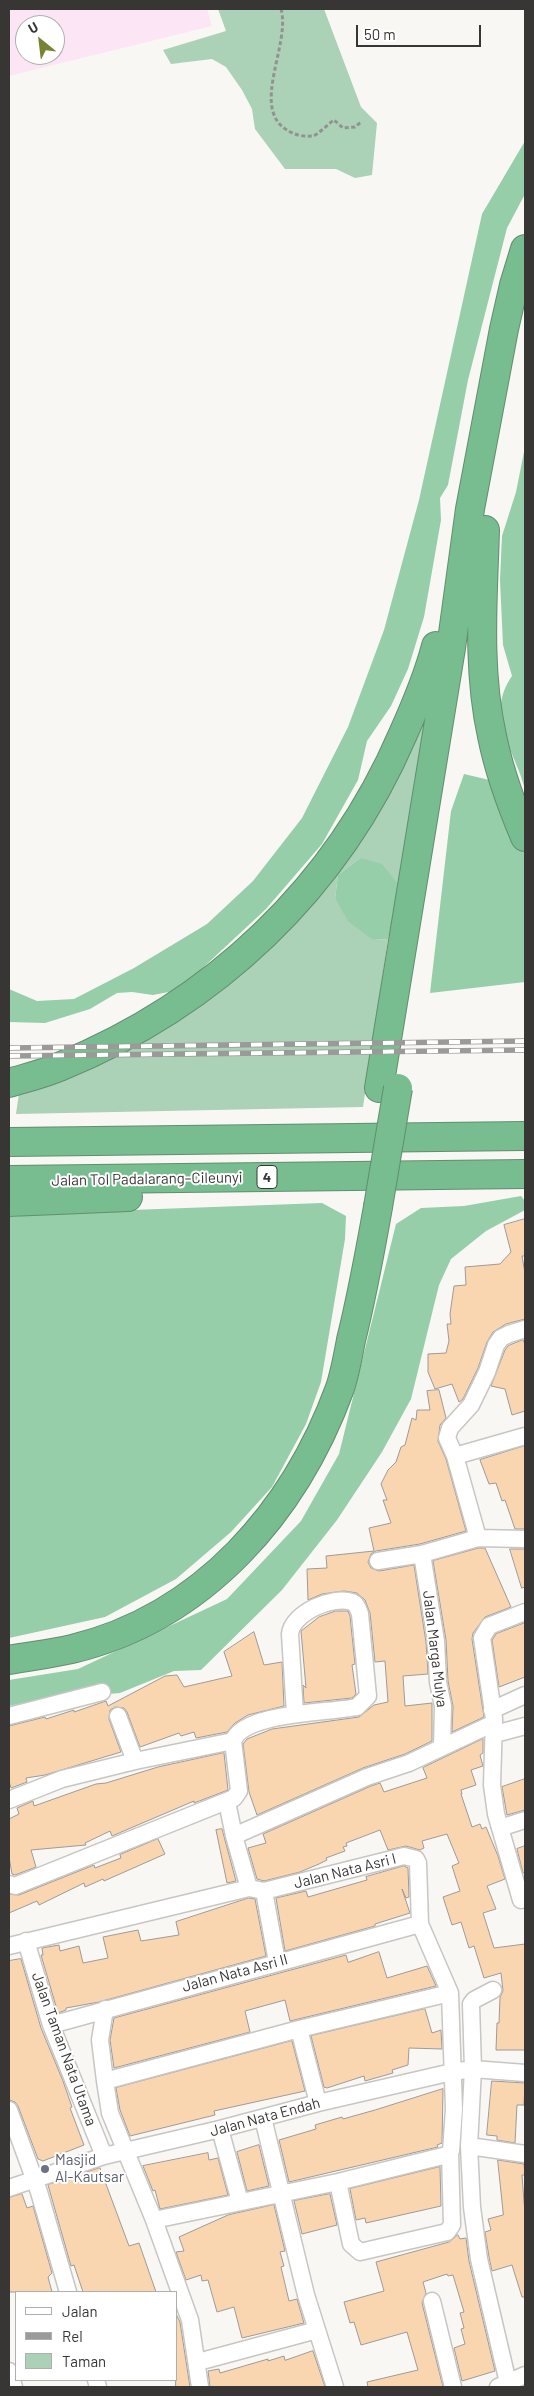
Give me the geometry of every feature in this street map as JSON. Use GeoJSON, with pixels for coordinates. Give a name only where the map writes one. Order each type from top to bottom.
{"type":"FeatureCollection","features":[{"type":"Feature","properties":{"kind":"highway"},"geometry":{"type":"LineString","coordinates":[[9,1650],[76,1636],[128,1618],[179,1589],[218,1560],[243,1535],[269,1503],[304,1443],[324,1396],[369,1204],[436,805],[504,329],[525,249]]}},
{"type":"Feature","properties":{"kind":"highway"},"geometry":{"type":"LineString","coordinates":[[9,1083],[58,1068],[160,1018],[231,966],[276,924],[314,881],[350,834],[391,764],[429,675],[477,519],[525,316]]}},
{"type":"Feature","properties":{"kind":"highway"},"geometry":{"type":"LineString","coordinates":[[477,519],[485,694],[491,735],[504,782],[525,837]]}},
{"type":"Feature","properties":{"kind":"highway"},"geometry":{"type":"LineString","coordinates":[[9,1142],[525,1136]]}},
{"type":"Feature","properties":{"kind":"highway","name":"Jalan Tol Padalarang–Cileunyi"},"geometry":{"type":"LineString","coordinates":[[9,1180],[525,1174]]}},
{"type":"Feature","properties":{"kind":"highway"},"geometry":{"type":"LineString","coordinates":[[9,1202],[132,1197],[245,1178]]}},
{"type":"Feature","properties":{"kind":"highway"},"geometry":{"type":"LineString","coordinates":[[9,1660],[73,1649],[125,1631],[172,1608],[231,1563],[255,1536],[286,1496],[312,1450],[340,1387],[360,1305],[369,1204]]}},
{"type":"Feature","properties":{"kind":"street"},"geometry":{"type":"LineString","coordinates":[[478,1538],[455,1456],[447,1438],[450,1428],[471,1405],[487,1372],[496,1345],[501,1338],[525,1329]]}},
{"type":"Feature","properties":{"kind":"street"},"geometry":{"type":"LineString","coordinates":[[455,1456],[525,1436]]}},
{"type":"Feature","properties":{"kind":"street"},"geometry":{"type":"LineString","coordinates":[[378,1562],[422,1554],[478,1538],[525,1539]]}},
{"type":"Feature","properties":{"kind":"street","name":"Jalan Marga Mulya"},"geometry":{"type":"LineString","coordinates":[[422,1554],[436,1641],[438,1682],[443,1706],[442,1746]]}},
{"type":"Feature","properties":{"kind":"street"},"geometry":{"type":"LineString","coordinates":[[9,1884],[15,1886],[234,1798],[239,1791],[233,1741],[240,1730],[295,1714],[357,1707],[368,1696],[360,1614],[357,1606],[352,1602],[336,1602],[314,1608],[294,1621],[290,1634],[295,1714]]}},
{"type":"Feature","properties":{"kind":"street"},"geometry":{"type":"LineString","coordinates":[[521,1900],[500,1828],[492,1784],[494,1722],[482,1638],[489,1626],[525,1612]]}},
{"type":"Feature","properties":{"kind":"street"},"geometry":{"type":"LineString","coordinates":[[9,1716],[102,1692]]}},
{"type":"Feature","properties":{"kind":"street"},"geometry":{"type":"LineString","coordinates":[[234,1836],[367,1777],[409,1763],[494,1722],[525,1694]]}},
{"type":"Feature","properties":{"kind":"street"},"geometry":{"type":"LineString","coordinates":[[118,1716],[135,1761]]}},
{"type":"Feature","properties":{"kind":"street"},"geometry":{"type":"LineString","coordinates":[[494,1722],[525,1726]]}},
{"type":"Feature","properties":{"kind":"street"},"geometry":{"type":"LineString","coordinates":[[9,1800],[62,1779],[135,1761],[233,1741]]}},
{"type":"Feature","properties":{"kind":"street"},"geometry":{"type":"LineString","coordinates":[[227,1802],[234,1836],[257,1890],[277,1962]]}},
{"type":"Feature","properties":{"kind":"street"},"geometry":{"type":"LineString","coordinates":[[500,1828],[525,1820]]}},
{"type":"Feature","properties":{"kind":"street","name":"Jalan Nata Asri I"},"geometry":{"type":"LineString","coordinates":[[257,1890],[411,1856],[418,1863],[420,1924],[450,1992],[462,2071]]}},
{"type":"Feature","properties":{"kind":"street"},"geometry":{"type":"LineString","coordinates":[[9,1946],[257,1890]]}},
{"type":"Feature","properties":{"kind":"street","name":"Jalan Nata Asri II"},"geometry":{"type":"LineString","coordinates":[[52,2025],[420,1924]]}},
{"type":"Feature","properties":{"kind":"street","name":"Jalan Taman Nata Utama"},"geometry":{"type":"LineString","coordinates":[[26,1942],[52,2025],[104,2156]]}},
{"type":"Feature","properties":{"kind":"street"},"geometry":{"type":"LineString","coordinates":[[338,2182],[352,2244],[360,2252],[447,2232],[452,2225],[450,2153],[454,2109],[462,2071],[471,2004],[474,2000],[493,1990]]}},
{"type":"Feature","properties":{"kind":"street"},"geometry":{"type":"LineString","coordinates":[[105,2081],[299,2029],[450,1992]]}},
{"type":"Feature","properties":{"kind":"street"},"geometry":{"type":"LineString","coordinates":[[105,2009],[100,2040],[110,2113],[154,2220],[190,2320],[198,2362],[200,2387]]}},
{"type":"Feature","properties":{"kind":"street"},"geometry":{"type":"LineString","coordinates":[[299,2029],[318,2103]]}},
{"type":"Feature","properties":{"kind":"street"},"geometry":{"type":"LineString","coordinates":[[462,2071],[472,2207],[479,2258],[505,2386],[525,2375]]}},
{"type":"Feature","properties":{"kind":"street","name":"Jalan Nata Endah"},"geometry":{"type":"LineString","coordinates":[[9,2188],[104,2156],[220,2129],[318,2103],[462,2071],[525,2073]]}},
{"type":"Feature","properties":{"kind":"street"},"geometry":{"type":"LineString","coordinates":[[9,2110],[35,2180],[68,2291]]}},
{"type":"Feature","properties":{"kind":"street"},"geometry":{"type":"LineString","coordinates":[[263,2118],[304,2287],[335,2387]]}},
{"type":"Feature","properties":{"kind":"street"},"geometry":{"type":"LineString","coordinates":[[220,2129],[240,2202]]}},
{"type":"Feature","properties":{"kind":"street"},"geometry":{"type":"LineString","coordinates":[[469,2146],[525,2154]]}},
{"type":"Feature","properties":{"kind":"street"},"geometry":{"type":"LineString","coordinates":[[154,2220],[338,2182],[450,2153]]}},
{"type":"Feature","properties":{"kind":"street"},"geometry":{"type":"LineString","coordinates":[[432,2301],[453,2387]]}},
{"type":"Feature","properties":{"kind":"street"},"geometry":{"type":"LineString","coordinates":[[198,2362],[317,2330]]}},
{"type":"Feature","properties":{"kind":"street"},"geometry":{"type":"LineString","coordinates":[[9,2371],[14,2387]]}},
{"type":"Feature","properties":{"kind":"path"},"geometry":{"type":"LineString","coordinates":[[281,9],[280,47],[270,94],[272,116],[280,126],[295,135],[314,136],[334,120],[343,128],[355,127],[361,122]]}},
{"type":"Feature","properties":{"kind":"shaded area"},"geometry":{"type":"Polygon","coordinates":[[[9,9],[207,9],[212,26],[65,62],[65,15],[15,15],[15,65],[54,65],[9,76],[9,9]]]}},
{"type":"Feature","properties":{"kind":"green space"},"geometry":{"type":"Polygon","coordinates":[[[218,9],[324,9],[361,107],[377,123],[372,175],[355,178],[336,169],[285,169],[255,129],[252,109],[226,67],[212,59],[171,64],[163,50],[226,31],[218,9]]]}},
{"type":"Feature","properties":{"kind":"green space"},"geometry":{"type":"Polygon","coordinates":[[[525,141],[525,194],[507,228],[468,380],[448,485],[440,498],[441,520],[424,617],[408,669],[391,706],[367,741],[358,780],[322,844],[266,909],[179,990],[153,995],[132,992],[117,993],[90,1009],[45,1023],[9,1022],[9,989],[37,1001],[74,999],[134,968],[207,924],[253,881],[302,818],[348,727],[384,630],[419,500],[482,214],[525,141]]]}},
{"type":"Feature","properties":{"kind":"green space"},"geometry":{"type":"Polygon","coordinates":[[[525,447],[525,789],[504,733],[501,719],[504,691],[512,676],[503,645],[500,580],[502,536],[516,492],[525,447]]]}},
{"type":"Feature","properties":{"kind":"green space"},"geometry":{"type":"Polygon","coordinates":[[[418,723],[428,723],[401,888],[360,858],[338,875],[335,898],[373,940],[388,939],[363,1107],[16,1114],[19,1093],[274,939],[418,723]]]}},
{"type":"Feature","properties":{"kind":"green space"},"geometry":{"type":"Polygon","coordinates":[[[464,774],[498,782],[505,811],[525,855],[525,982],[430,993],[451,811],[464,774]]]}},
{"type":"Feature","properties":{"kind":"green space"},"geometry":{"type":"Polygon","coordinates":[[[360,858],[382,864],[401,888],[388,939],[373,940],[348,921],[335,898],[338,875],[360,858]]]}},
{"type":"Feature","properties":{"kind":"green space"},"geometry":{"type":"Polygon","coordinates":[[[521,1196],[525,1201],[525,1210],[486,1231],[451,1259],[439,1285],[411,1399],[382,1452],[337,1520],[282,1590],[201,1670],[174,1671],[120,1693],[37,1700],[9,1706],[9,1680],[78,1669],[227,1599],[301,1521],[339,1454],[396,1224],[421,1208],[464,1206],[521,1196]]]}},
{"type":"Feature","properties":{"kind":"green space"},"geometry":{"type":"Polygon","coordinates":[[[322,1203],[346,1216],[345,1239],[321,1382],[306,1424],[272,1487],[231,1532],[176,1579],[105,1617],[9,1638],[9,1217],[77,1212],[322,1203]]]}},
{"type":"Feature","properties":{"kind":"building"},"geometry":{"type":"Polygon","coordinates":[[[525,1219],[525,1256],[522,1256],[525,1273],[525,1319],[506,1324],[493,1332],[463,1399],[459,1402],[452,1384],[435,1389],[428,1372],[428,1354],[446,1353],[449,1341],[447,1324],[451,1324],[450,1314],[454,1286],[466,1285],[465,1267],[500,1264],[511,1252],[504,1225],[525,1219]]]}},
{"type":"Feature","properties":{"kind":"building"},"geometry":{"type":"Polygon","coordinates":[[[523,1340],[525,1344],[525,1411],[512,1415],[505,1389],[491,1386],[505,1350],[508,1346],[523,1340]]]}},
{"type":"Feature","properties":{"kind":"building"},"geometry":{"type":"Polygon","coordinates":[[[439,1390],[446,1418],[440,1425],[438,1441],[446,1459],[466,1531],[420,1544],[376,1551],[371,1554],[368,1562],[371,1568],[379,1571],[414,1565],[426,1642],[428,1674],[403,1676],[405,1706],[432,1703],[432,1741],[405,1754],[363,1768],[257,1815],[249,1792],[243,1744],[247,1739],[272,1729],[359,1717],[374,1705],[388,1702],[385,1661],[375,1662],[370,1613],[365,1600],[357,1593],[344,1591],[322,1594],[308,1600],[307,1569],[327,1568],[326,1556],[374,1551],[369,1528],[391,1523],[383,1500],[387,1500],[381,1484],[388,1470],[396,1462],[401,1447],[405,1445],[412,1418],[416,1420],[417,1410],[430,1410],[427,1391],[439,1390]]]}},
{"type":"Feature","properties":{"kind":"building"},"geometry":{"type":"Polygon","coordinates":[[[525,1446],[525,1529],[515,1529],[505,1500],[502,1501],[496,1483],[489,1484],[480,1460],[525,1446]]]}},
{"type":"Feature","properties":{"kind":"building"},"geometry":{"type":"Polygon","coordinates":[[[485,1548],[511,1607],[485,1617],[473,1633],[472,1639],[484,1717],[452,1732],[453,1706],[448,1681],[446,1640],[433,1561],[485,1548]]]}},
{"type":"Feature","properties":{"kind":"building"},"geometry":{"type":"Polygon","coordinates":[[[510,1549],[525,1549],[525,1587],[522,1588],[510,1549]]]}},
{"type":"Feature","properties":{"kind":"building"},"geometry":{"type":"Polygon","coordinates":[[[336,1611],[348,1611],[350,1616],[355,1664],[352,1665],[356,1694],[352,1698],[304,1703],[303,1685],[306,1688],[301,1631],[319,1617],[336,1611]]]}},
{"type":"Feature","properties":{"kind":"building"},"geometry":{"type":"Polygon","coordinates":[[[525,1623],[525,1677],[499,1687],[492,1640],[496,1634],[525,1623]]]}},
{"type":"Feature","properties":{"kind":"building"},"geometry":{"type":"Polygon","coordinates":[[[254,1632],[264,1665],[282,1662],[284,1706],[248,1715],[235,1723],[227,1732],[196,1738],[194,1732],[181,1736],[179,1733],[140,1747],[127,1712],[124,1708],[115,1707],[110,1710],[109,1719],[121,1752],[45,1775],[26,1778],[27,1782],[11,1788],[9,1781],[9,1726],[45,1717],[46,1719],[74,1710],[74,1712],[106,1701],[108,1706],[165,1676],[177,1675],[184,1687],[232,1676],[224,1652],[254,1632]]]}},
{"type":"Feature","properties":{"kind":"building"},"geometry":{"type":"Polygon","coordinates":[[[483,1739],[483,1753],[480,1755],[483,1766],[471,1770],[476,1785],[461,1790],[461,1794],[472,1827],[480,1824],[482,1829],[486,1827],[505,1879],[487,1886],[496,1909],[483,1913],[494,1948],[525,1944],[525,2050],[496,2050],[500,1997],[503,1991],[501,1973],[484,1978],[474,1946],[469,1948],[461,1922],[452,1925],[443,1897],[460,1891],[452,1866],[459,1863],[447,1834],[422,1841],[424,1848],[420,1850],[406,1846],[388,1850],[380,1830],[346,1843],[347,1846],[343,1847],[345,1851],[326,1858],[327,1860],[319,1864],[300,1872],[264,1881],[257,1879],[248,1848],[266,1843],[263,1834],[371,1786],[380,1783],[384,1792],[427,1778],[423,1768],[483,1739]]]}},
{"type":"Feature","properties":{"kind":"building"},"geometry":{"type":"Polygon","coordinates":[[[224,1753],[228,1790],[194,1803],[194,1801],[112,1836],[110,1831],[85,1843],[86,1845],[31,1850],[36,1867],[15,1875],[12,1874],[9,1857],[9,1819],[19,1814],[17,1808],[33,1801],[34,1806],[96,1784],[106,1783],[158,1767],[224,1753]]]}},
{"type":"Feature","properties":{"kind":"building"},"geometry":{"type":"Polygon","coordinates":[[[525,1779],[525,1810],[507,1815],[502,1787],[525,1779]]]}},
{"type":"Feature","properties":{"kind":"building"},"geometry":{"type":"Polygon","coordinates":[[[222,1829],[236,1881],[227,1883],[216,1830],[222,1829]]]}},
{"type":"Feature","properties":{"kind":"building"},"geometry":{"type":"Polygon","coordinates":[[[158,1839],[165,1854],[104,1881],[103,1879],[85,1887],[84,1883],[39,1905],[37,1901],[9,1913],[9,1894],[19,1895],[94,1865],[95,1868],[121,1858],[120,1855],[158,1839]]]}},
{"type":"Feature","properties":{"kind":"building"},"geometry":{"type":"Polygon","coordinates":[[[525,1846],[525,1872],[523,1873],[517,1849],[525,1846]]]}},
{"type":"Feature","properties":{"kind":"building"},"geometry":{"type":"Polygon","coordinates":[[[404,1866],[408,1868],[409,1897],[406,1898],[402,1889],[410,1913],[375,1924],[375,1926],[285,1951],[276,1898],[306,1891],[308,1897],[367,1880],[366,1877],[404,1866]]]}},
{"type":"Feature","properties":{"kind":"building"},"geometry":{"type":"Polygon","coordinates":[[[249,1898],[255,1899],[266,1956],[99,2002],[66,2008],[66,2010],[58,2013],[41,1955],[43,1955],[42,1948],[59,1945],[60,1951],[79,1946],[83,1963],[108,1958],[103,1937],[138,1930],[141,1941],[179,1935],[176,1922],[249,1898]]]}},
{"type":"Feature","properties":{"kind":"building"},"geometry":{"type":"Polygon","coordinates":[[[379,1952],[387,1978],[427,1966],[436,1986],[290,2021],[285,2000],[245,2011],[250,2032],[114,2068],[110,2040],[114,2018],[346,1955],[348,1962],[379,1952]]]}},
{"type":"Feature","properties":{"kind":"building"},"geometry":{"type":"Polygon","coordinates":[[[21,1959],[41,2028],[63,2081],[72,2107],[70,2108],[84,2145],[43,2161],[38,2159],[18,2106],[15,2102],[9,2100],[9,1961],[21,1959]]]}},
{"type":"Feature","properties":{"kind":"building"},"geometry":{"type":"Polygon","coordinates":[[[425,2009],[432,2033],[441,2030],[442,2049],[409,2048],[408,2065],[392,2070],[393,2073],[365,2081],[364,2076],[327,2088],[324,2087],[311,2036],[425,2009]]]}},
{"type":"Feature","properties":{"kind":"building"},"geometry":{"type":"Polygon","coordinates":[[[292,2041],[305,2091],[214,2111],[215,2115],[130,2136],[120,2110],[116,2088],[292,2041]]]}},
{"type":"Feature","properties":{"kind":"building"},"geometry":{"type":"Polygon","coordinates":[[[492,2081],[525,2083],[524,2105],[517,2105],[515,2143],[497,2140],[497,2136],[487,2135],[492,2081]]]}},
{"type":"Feature","properties":{"kind":"building"},"geometry":{"type":"Polygon","coordinates":[[[443,2089],[442,2143],[437,2145],[438,2147],[289,2182],[279,2140],[316,2129],[315,2125],[375,2110],[443,2089]]]}},
{"type":"Feature","properties":{"kind":"building"},"geometry":{"type":"Polygon","coordinates":[[[259,2145],[269,2186],[247,2191],[237,2152],[259,2145]]]}},
{"type":"Feature","properties":{"kind":"building"},"geometry":{"type":"Polygon","coordinates":[[[208,2153],[209,2160],[218,2158],[228,2195],[160,2209],[155,2190],[153,2191],[143,2166],[208,2153]]]}},
{"type":"Feature","properties":{"kind":"building"},"geometry":{"type":"Polygon","coordinates":[[[498,2160],[524,2164],[525,2175],[522,2175],[525,2214],[525,2297],[522,2297],[512,2265],[492,2271],[489,2257],[485,2232],[491,2230],[488,2219],[503,2215],[498,2160]]]}},
{"type":"Feature","properties":{"kind":"building"},"geometry":{"type":"Polygon","coordinates":[[[440,2167],[441,2206],[366,2223],[365,2218],[356,2220],[350,2189],[440,2167]]]}},
{"type":"Feature","properties":{"kind":"building"},"geometry":{"type":"Polygon","coordinates":[[[100,2168],[129,2246],[139,2243],[156,2291],[83,2291],[74,2265],[71,2266],[48,2185],[100,2168]]]}},
{"type":"Feature","properties":{"kind":"building"},"geometry":{"type":"Polygon","coordinates":[[[22,2194],[27,2208],[33,2206],[52,2273],[48,2277],[52,2291],[9,2292],[9,2198],[22,2194]]]}},
{"type":"Feature","properties":{"kind":"building"},"geometry":{"type":"Polygon","coordinates":[[[330,2194],[337,2225],[302,2234],[294,2201],[330,2194]]]}},
{"type":"Feature","properties":{"kind":"building"},"geometry":{"type":"Polygon","coordinates":[[[274,2205],[285,2251],[280,2252],[284,2266],[281,2267],[289,2301],[297,2299],[304,2323],[242,2338],[234,2307],[217,2312],[208,2280],[202,2281],[201,2275],[186,2280],[176,2252],[184,2251],[179,2237],[228,2215],[274,2205]]]}},
{"type":"Feature","properties":{"kind":"building"},"geometry":{"type":"Polygon","coordinates":[[[458,2235],[460,2239],[466,2238],[469,2261],[495,2371],[462,2381],[454,2348],[465,2344],[461,2329],[464,2328],[460,2313],[464,2312],[453,2275],[448,2276],[447,2274],[423,2282],[426,2293],[422,2303],[443,2387],[368,2387],[367,2382],[418,2370],[407,2332],[361,2345],[354,2322],[350,2323],[344,2302],[384,2291],[376,2262],[449,2242],[458,2235]]]}},
{"type":"Feature","properties":{"kind":"building"},"geometry":{"type":"Polygon","coordinates":[[[178,2318],[190,2387],[176,2387],[176,2381],[178,2381],[178,2318]]]}},
{"type":"Feature","properties":{"kind":"building"},"geometry":{"type":"Polygon","coordinates":[[[313,2351],[325,2387],[210,2387],[208,2371],[219,2369],[220,2373],[268,2359],[268,2361],[284,2356],[285,2360],[313,2351]]]}},
{"type":"Feature","properties":{"kind":"railway"},"geometry":{"type":"LineString","coordinates":[[9,1048],[525,1041]]}},
{"type":"Feature","properties":{"kind":"railway"},"geometry":{"type":"LineString","coordinates":[[9,1056],[525,1050]]}},
{"type":"Feature","properties":{"kind":"place","name":"Masjid Al-Kautsar"},"geometry":{"type":"Point","coordinates":[45,2169]}}]}
